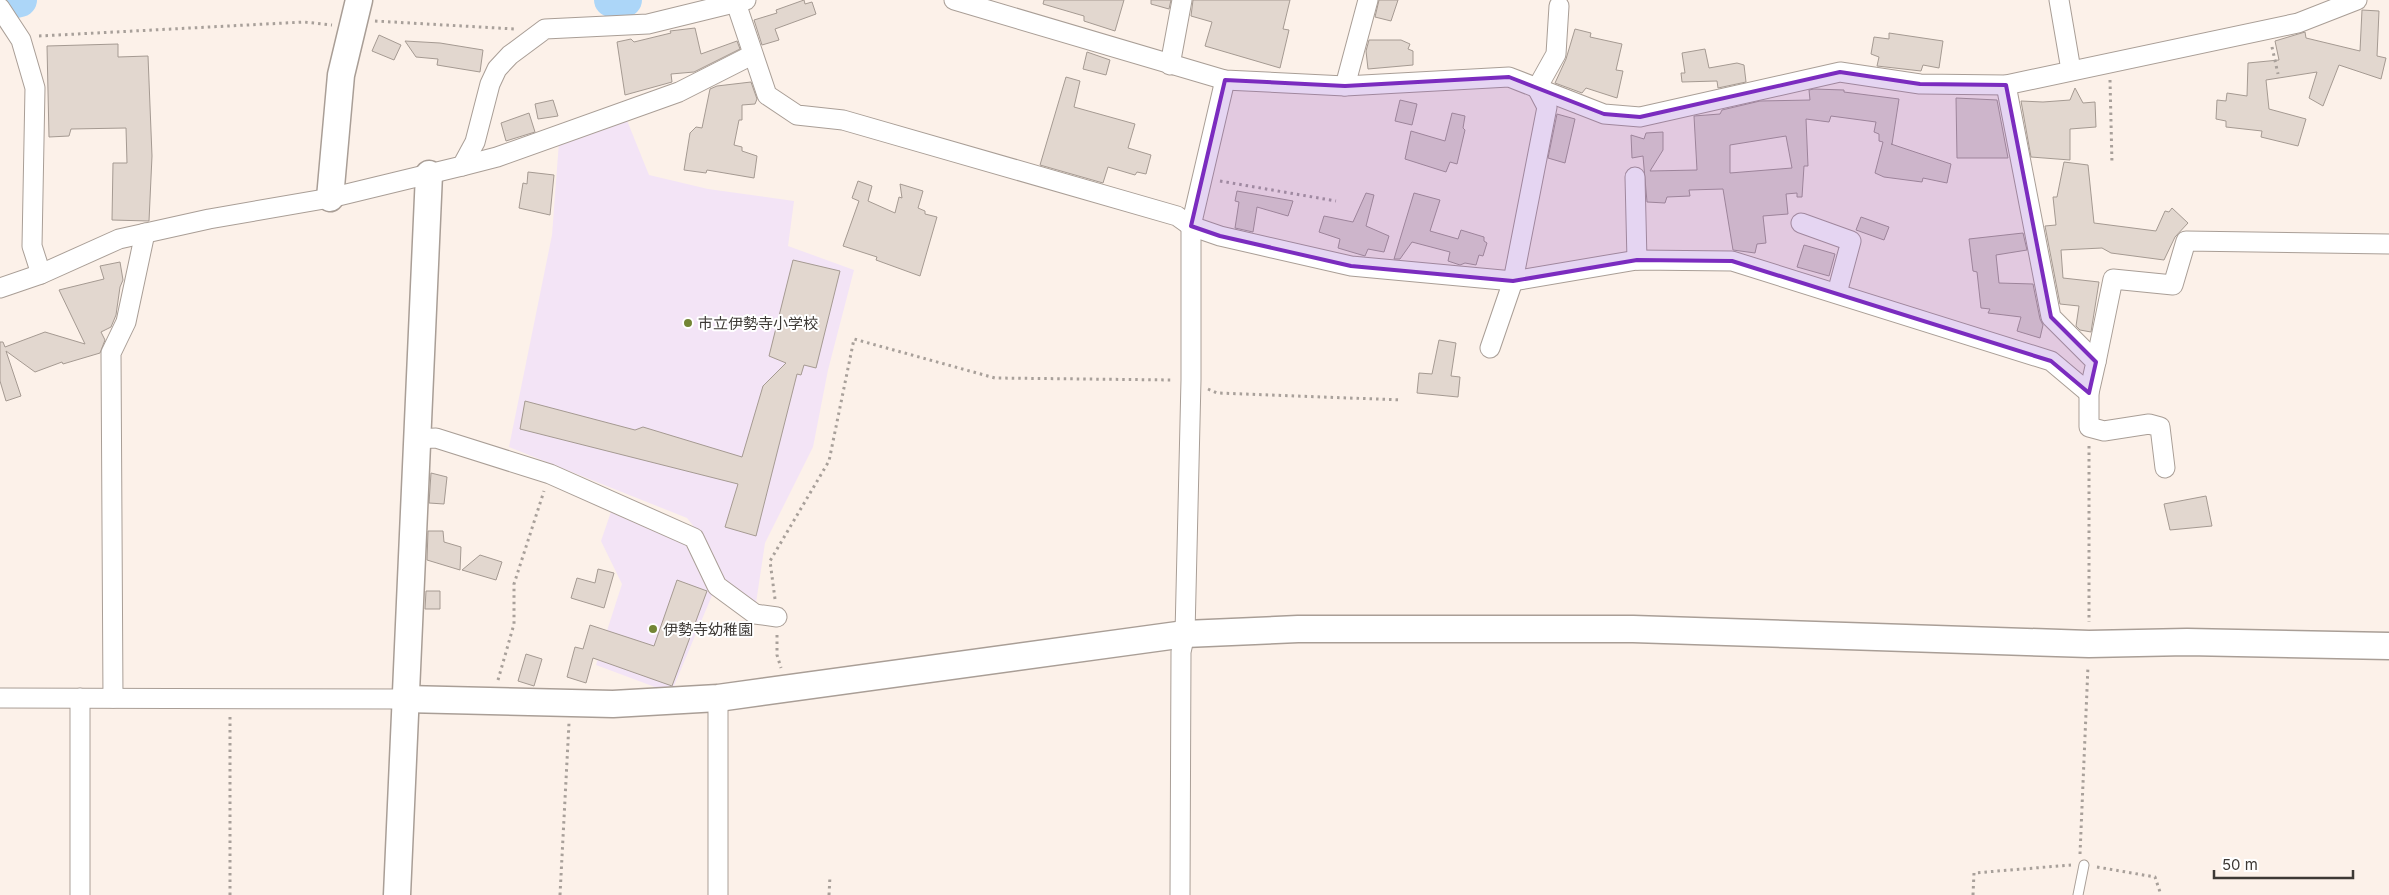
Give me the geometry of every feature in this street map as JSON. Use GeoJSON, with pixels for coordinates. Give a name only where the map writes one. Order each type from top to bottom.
{"type":"FeatureCollection","features":[{"type":"Feature","properties":{"kind":"street"},"geometry":{"type":"LineString","coordinates":[[958,0],[1225,80],[1345,86],[1509,77],[1604,114],[1640,117],[1840,72],[1920,84],[2006,85],[2298,23],[2357,0]]}},
{"type":"Feature","properties":{"kind":"street"},"geometry":{"type":"LineString","coordinates":[[1170,65],[1182,0]]}},
{"type":"Feature","properties":{"kind":"street"},"geometry":{"type":"LineString","coordinates":[[1345,86],[1368,0]]}},
{"type":"Feature","properties":{"kind":"street"},"geometry":{"type":"LineString","coordinates":[[2059,0],[2071,70]]}},
{"type":"Feature","properties":{"kind":"street"},"geometry":{"type":"LineString","coordinates":[[462,166],[476,142],[490,84],[497,69],[527,41],[545,29],[648,24],[693,6],[742,2],[752,55],[767,95],[797,114],[843,120],[1176,216],[1191,226],[1220,236],[1351,266],[1513,281],[1637,260],[1732,261],[2051,361],[2089,393]]}},
{"type":"Feature","properties":{"kind":"street"},"geometry":{"type":"LineString","coordinates":[[1537,88],[1556,54],[1559,6]]}},
{"type":"Feature","properties":{"kind":"street"},"geometry":{"type":"LineString","coordinates":[[0,8],[21,40],[35,88],[32,246],[41,274]]}},
{"type":"Feature","properties":{"kind":"street"},"geometry":{"type":"LineString","coordinates":[[330,198],[341,75],[355,14]]}},
{"type":"Feature","properties":{"kind":"street"},"geometry":{"type":"LineString","coordinates":[[0,288],[41,274],[119,239],[209,219],[330,198],[497,157],[679,92],[752,55]]}},
{"type":"Feature","properties":{"kind":"street"},"geometry":{"type":"LineString","coordinates":[[1180,895],[1181,652],[1185,634],[1191,380],[1191,226],[1225,80]]}},
{"type":"Feature","properties":{"kind":"street"},"geometry":{"type":"LineString","coordinates":[[2006,85],[2051,316],[2096,362]]}},
{"type":"Feature","properties":{"kind":"street"},"geometry":{"type":"LineString","coordinates":[[1490,348],[1513,281],[1547,107],[1537,88]]}},
{"type":"Feature","properties":{"kind":"street"},"geometry":{"type":"LineString","coordinates":[[397,895],[429,174]]}},
{"type":"Feature","properties":{"kind":"street"},"geometry":{"type":"LineString","coordinates":[[1635,177],[1637,260]]}},
{"type":"Feature","properties":{"kind":"street"},"geometry":{"type":"LineString","coordinates":[[1801,223],[1852,241],[1837,293]]}},
{"type":"Feature","properties":{"kind":"street"},"geometry":{"type":"LineString","coordinates":[[113,698],[111,353],[126,322],[145,233]]}},
{"type":"Feature","properties":{"kind":"street"},"geometry":{"type":"LineString","coordinates":[[2165,468],[2160,427],[2149,424],[2104,431],[2089,427],[2089,393],[2113,279],[2174,285],[2186,241],[2389,244]]}},
{"type":"Feature","properties":{"kind":"street"},"geometry":{"type":"LineString","coordinates":[[417,439],[436,438],[550,474],[694,538],[717,586],[755,614],[777,617]]}},
{"type":"Feature","properties":{"kind":"street"},"geometry":{"type":"LineString","coordinates":[[0,698],[405,699],[613,704],[718,698],[1185,634],[1298,629],[1634,629],[2089,644],[2187,642],[2389,646]]}},
{"type":"Feature","properties":{"kind":"street"},"geometry":{"type":"LineString","coordinates":[[80,698],[80,895]]}},
{"type":"Feature","properties":{"kind":"street"},"geometry":{"type":"LineString","coordinates":[[718,698],[718,895]]}},
{"type":"Feature","properties":{"kind":"lane"},"geometry":{"type":"LineString","coordinates":[[2078,895],[2081,865]]}},
{"type":"Feature","properties":{"kind":"path"},"geometry":{"type":"LineString","coordinates":[[21,40],[45,34],[304,22],[337,26],[355,14],[394,21],[545,29]]}},
{"type":"Feature","properties":{"kind":"path"},"geometry":{"type":"LineString","coordinates":[[2268,30],[2278,74]]}},
{"type":"Feature","properties":{"kind":"path"},"geometry":{"type":"LineString","coordinates":[[2110,62],[2112,164]]}},
{"type":"Feature","properties":{"kind":"path"},"geometry":{"type":"LineString","coordinates":[[1202,178],[1336,201]]}},
{"type":"Feature","properties":{"kind":"path"},"geometry":{"type":"LineString","coordinates":[[787,688],[777,655],[777,617],[770,561],[829,461],[854,339],[996,378],[1191,380],[1217,393],[1402,400]]}},
{"type":"Feature","properties":{"kind":"path"},"geometry":{"type":"LineString","coordinates":[[2081,865],[2089,644],[2089,427]]}},
{"type":"Feature","properties":{"kind":"path"},"geometry":{"type":"LineString","coordinates":[[498,701],[496,687],[514,624],[514,584],[550,474]]}},
{"type":"Feature","properties":{"kind":"path"},"geometry":{"type":"LineString","coordinates":[[230,698],[230,895]]}},
{"type":"Feature","properties":{"kind":"path"},"geometry":{"type":"LineString","coordinates":[[560,895],[570,702]]}},
{"type":"Feature","properties":{"kind":"path"},"geometry":{"type":"LineString","coordinates":[[1973,895],[1974,873],[2081,865],[2155,877],[2161,895]]}},
{"type":"Feature","properties":{"kind":"path"},"geometry":{"type":"LineString","coordinates":[[829,895],[830,876]]}},
{"type":"Feature","properties":{"kind":"highlighted area"},"geometry":{"type":"Polygon","coordinates":[[[1840,72],[1920,84],[2006,85],[2051,317],[2096,362],[2089,393],[2051,361],[1732,261],[1637,260],[1513,281],[1351,266],[1220,236],[1191,226],[1225,80],[1345,86],[1509,77],[1604,114],[1640,117],[1840,72]]]}},
{"type":"Feature","properties":{"kind":"shaded area","name":"市立伊勢寺小学校"},"geometry":{"type":"Polygon","coordinates":[[[626,118],[649,175],[708,189],[794,201],[788,246],[854,270],[828,370],[813,447],[765,543],[756,603],[720,578],[707,543],[687,518],[509,447],[552,235],[559,142],[626,118]]]}},
{"type":"Feature","properties":{"kind":"shaded area","name":"伊勢寺幼稚園"},"geometry":{"type":"Polygon","coordinates":[[[613,506],[688,540],[713,593],[671,693],[596,665],[622,584],[601,541],[613,506]]]}},
{"type":"Feature","properties":{"kind":"building"},"geometry":{"type":"Polygon","coordinates":[[[804,0],[805,4],[812,2],[816,14],[775,29],[779,40],[762,45],[754,20],[777,13],[776,10],[804,0]]]}},
{"type":"Feature","properties":{"kind":"building"},"geometry":{"type":"Polygon","coordinates":[[[1044,0],[1124,0],[1115,31],[1084,21],[1084,16],[1043,4],[1044,0]]]}},
{"type":"Feature","properties":{"kind":"building"},"geometry":{"type":"Polygon","coordinates":[[[1151,0],[1171,0],[1169,9],[1151,4],[1151,0]]]}},
{"type":"Feature","properties":{"kind":"building"},"geometry":{"type":"Polygon","coordinates":[[[1193,0],[1290,0],[1283,29],[1289,30],[1280,68],[1205,46],[1212,22],[1191,16],[1193,0]]]}},
{"type":"Feature","properties":{"kind":"building"},"geometry":{"type":"Polygon","coordinates":[[[1379,0],[1398,0],[1391,21],[1375,17],[1379,0]]]}},
{"type":"Feature","properties":{"kind":"building"},"geometry":{"type":"Polygon","coordinates":[[[2362,10],[2379,11],[2377,56],[2386,58],[2381,79],[2339,65],[2323,106],[2309,98],[2317,72],[2266,80],[2269,109],[2306,119],[2298,146],[2261,137],[2262,131],[2226,127],[2226,121],[2216,119],[2217,100],[2226,101],[2227,93],[2247,96],[2248,63],[2279,60],[2275,41],[2305,32],[2306,38],[2360,51],[2362,10]]]}},
{"type":"Feature","properties":{"kind":"building"},"geometry":{"type":"Polygon","coordinates":[[[695,28],[701,54],[737,41],[740,49],[694,72],[671,74],[672,82],[625,95],[617,42],[631,39],[634,42],[671,33],[670,31],[695,28]]]}},
{"type":"Feature","properties":{"kind":"building"},"geometry":{"type":"Polygon","coordinates":[[[1575,29],[1591,33],[1590,37],[1622,44],[1616,70],[1623,71],[1617,98],[1586,88],[1582,93],[1555,83],[1566,59],[1575,29]]]}},
{"type":"Feature","properties":{"kind":"building"},"geometry":{"type":"Polygon","coordinates":[[[1889,33],[1943,41],[1939,68],[1923,65],[1921,71],[1877,66],[1879,57],[1871,54],[1874,37],[1889,39],[1889,33]]]}},
{"type":"Feature","properties":{"kind":"building"},"geometry":{"type":"Polygon","coordinates":[[[379,35],[401,45],[394,60],[372,51],[379,35]]]}},
{"type":"Feature","properties":{"kind":"building"},"geometry":{"type":"Polygon","coordinates":[[[1369,40],[1401,40],[1410,44],[1408,49],[1413,51],[1413,65],[1368,69],[1366,51],[1369,40]]]}},
{"type":"Feature","properties":{"kind":"building"},"geometry":{"type":"Polygon","coordinates":[[[405,41],[440,43],[483,50],[480,72],[437,65],[438,59],[416,57],[405,41]]]}},
{"type":"Feature","properties":{"kind":"building"},"geometry":{"type":"Polygon","coordinates":[[[118,44],[118,57],[148,56],[152,156],[149,221],[112,220],[113,163],[127,163],[126,128],[71,129],[69,136],[49,137],[47,46],[118,44]]]}},
{"type":"Feature","properties":{"kind":"building"},"geometry":{"type":"Polygon","coordinates":[[[1705,49],[1709,68],[1737,63],[1744,65],[1746,82],[1718,88],[1717,81],[1682,82],[1681,73],[1685,73],[1682,53],[1705,49]]]}},
{"type":"Feature","properties":{"kind":"building"},"geometry":{"type":"Polygon","coordinates":[[[1087,52],[1110,60],[1106,75],[1083,69],[1087,52]]]}},
{"type":"Feature","properties":{"kind":"building"},"geometry":{"type":"Polygon","coordinates":[[[1066,77],[1080,81],[1074,107],[1135,124],[1128,148],[1151,155],[1146,174],[1137,172],[1135,175],[1108,167],[1103,183],[1040,165],[1066,77]]]}},
{"type":"Feature","properties":{"kind":"building"},"geometry":{"type":"Polygon","coordinates":[[[751,82],[757,99],[755,104],[742,105],[742,120],[739,120],[734,145],[742,147],[742,151],[757,156],[754,178],[707,170],[706,173],[684,170],[690,133],[696,127],[702,128],[710,89],[717,86],[751,82]]]}},
{"type":"Feature","properties":{"kind":"building"},"geometry":{"type":"Polygon","coordinates":[[[2075,88],[2083,103],[2095,102],[2096,127],[2070,129],[2070,160],[2031,157],[2021,101],[2070,100],[2075,88]]]}},
{"type":"Feature","properties":{"kind":"building"},"geometry":{"type":"Polygon","coordinates":[[[1809,90],[1844,90],[1844,92],[1899,99],[1891,144],[1951,164],[1947,183],[1923,178],[1922,182],[1884,177],[1875,173],[1883,142],[1879,141],[1879,134],[1874,132],[1876,122],[1831,116],[1829,122],[1806,119],[1808,166],[1804,166],[1802,197],[1797,197],[1797,193],[1786,194],[1788,214],[1763,216],[1766,243],[1757,244],[1755,253],[1733,250],[1723,189],[1689,190],[1690,196],[1667,197],[1665,203],[1647,202],[1643,156],[1632,158],[1631,135],[1644,139],[1646,133],[1663,132],[1663,150],[1650,171],[1697,170],[1694,116],[1720,114],[1722,110],[1760,101],[1810,100],[1809,90]],[[1786,136],[1730,145],[1730,173],[1792,168],[1786,136]]]}},
{"type":"Feature","properties":{"kind":"building"},"geometry":{"type":"Polygon","coordinates":[[[1956,98],[1997,100],[2008,158],[1957,158],[1956,98]]]}},
{"type":"Feature","properties":{"kind":"building"},"geometry":{"type":"Polygon","coordinates":[[[553,100],[558,116],[538,119],[535,104],[553,100]]]}},
{"type":"Feature","properties":{"kind":"building"},"geometry":{"type":"Polygon","coordinates":[[[1400,100],[1417,104],[1412,125],[1395,121],[1400,100]]]}},
{"type":"Feature","properties":{"kind":"building"},"geometry":{"type":"Polygon","coordinates":[[[529,113],[535,132],[506,141],[501,123],[529,113]]]}},
{"type":"Feature","properties":{"kind":"building"},"geometry":{"type":"Polygon","coordinates":[[[1452,113],[1465,116],[1463,128],[1465,130],[1457,164],[1450,162],[1446,172],[1405,159],[1411,131],[1445,141],[1452,113]]]}},
{"type":"Feature","properties":{"kind":"building"},"geometry":{"type":"Polygon","coordinates":[[[1557,114],[1575,119],[1565,163],[1548,158],[1557,114]]]}},
{"type":"Feature","properties":{"kind":"building"},"geometry":{"type":"Polygon","coordinates":[[[2064,162],[2088,165],[2094,223],[2156,231],[2165,211],[2169,212],[2172,208],[2188,223],[2175,237],[2164,260],[2111,253],[2102,248],[2061,250],[2063,278],[2099,282],[2091,332],[2080,330],[2076,326],[2079,306],[2060,304],[2045,226],[2056,225],[2053,197],[2057,197],[2064,162]]]}},
{"type":"Feature","properties":{"kind":"building"},"geometry":{"type":"Polygon","coordinates":[[[528,172],[554,175],[550,215],[519,208],[523,183],[527,184],[528,172]]]}},
{"type":"Feature","properties":{"kind":"building"},"geometry":{"type":"Polygon","coordinates":[[[858,181],[872,186],[868,201],[895,213],[899,197],[902,198],[900,184],[923,191],[918,208],[925,211],[925,214],[937,217],[920,276],[876,260],[877,257],[843,246],[859,201],[852,198],[858,181]]]}},
{"type":"Feature","properties":{"kind":"building"},"geometry":{"type":"Polygon","coordinates":[[[1237,191],[1293,201],[1288,216],[1257,207],[1253,232],[1235,228],[1239,202],[1235,201],[1237,191]]]}},
{"type":"Feature","properties":{"kind":"building"},"geometry":{"type":"Polygon","coordinates":[[[1366,193],[1374,195],[1366,226],[1389,236],[1384,252],[1368,249],[1365,256],[1338,248],[1340,239],[1319,232],[1324,216],[1353,222],[1366,193]]]}},
{"type":"Feature","properties":{"kind":"building"},"geometry":{"type":"Polygon","coordinates":[[[1414,193],[1440,200],[1430,231],[1458,239],[1461,230],[1484,237],[1484,241],[1487,243],[1483,256],[1479,255],[1476,265],[1465,263],[1460,265],[1448,261],[1450,252],[1412,242],[1400,259],[1394,259],[1414,193]]]}},
{"type":"Feature","properties":{"kind":"building"},"geometry":{"type":"Polygon","coordinates":[[[1861,217],[1889,227],[1884,240],[1856,230],[1861,217]]]}},
{"type":"Feature","properties":{"kind":"building"},"geometry":{"type":"Polygon","coordinates":[[[2023,233],[2027,250],[1996,255],[1999,283],[2033,284],[2043,325],[2040,338],[2017,331],[2021,317],[1988,313],[1990,309],[1981,308],[1977,272],[1973,271],[1969,239],[2023,233]]]}},
{"type":"Feature","properties":{"kind":"building"},"geometry":{"type":"Polygon","coordinates":[[[1804,245],[1835,254],[1829,276],[1797,267],[1804,245]]]}},
{"type":"Feature","properties":{"kind":"building"},"geometry":{"type":"Polygon","coordinates":[[[793,260],[840,271],[816,368],[804,365],[801,375],[797,374],[756,536],[725,527],[738,484],[520,429],[525,401],[635,430],[643,427],[742,457],[763,386],[786,363],[769,356],[793,260]]]}},
{"type":"Feature","properties":{"kind":"building"},"geometry":{"type":"Polygon","coordinates":[[[120,262],[123,280],[120,287],[116,315],[111,327],[101,332],[105,340],[100,353],[63,364],[62,362],[35,372],[6,351],[21,396],[6,401],[0,381],[0,342],[3,342],[5,347],[45,332],[85,344],[59,290],[104,279],[100,266],[120,262]]]}},
{"type":"Feature","properties":{"kind":"building"},"geometry":{"type":"Polygon","coordinates":[[[1439,340],[1456,343],[1451,376],[1460,377],[1458,397],[1417,393],[1419,373],[1432,374],[1439,340]]]}},
{"type":"Feature","properties":{"kind":"building"},"geometry":{"type":"Polygon","coordinates":[[[431,473],[447,477],[444,504],[429,503],[431,473]]]}},
{"type":"Feature","properties":{"kind":"building"},"geometry":{"type":"Polygon","coordinates":[[[2206,496],[2212,526],[2170,530],[2164,504],[2206,496]]]}},
{"type":"Feature","properties":{"kind":"building"},"geometry":{"type":"Polygon","coordinates":[[[428,531],[443,531],[444,542],[461,547],[460,570],[427,560],[428,531]]]}},
{"type":"Feature","properties":{"kind":"building"},"geometry":{"type":"Polygon","coordinates":[[[480,555],[502,562],[496,580],[462,570],[480,555]]]}},
{"type":"Feature","properties":{"kind":"building"},"geometry":{"type":"Polygon","coordinates":[[[598,569],[614,573],[604,608],[571,598],[577,578],[595,583],[598,569]]]}},
{"type":"Feature","properties":{"kind":"building"},"geometry":{"type":"Polygon","coordinates":[[[677,580],[707,591],[672,686],[593,658],[586,683],[567,677],[575,647],[583,649],[590,625],[654,646],[677,580]]]}},
{"type":"Feature","properties":{"kind":"building"},"geometry":{"type":"Polygon","coordinates":[[[426,591],[440,591],[440,609],[425,609],[426,591]]]}},
{"type":"Feature","properties":{"kind":"building"},"geometry":{"type":"Polygon","coordinates":[[[526,654],[542,659],[534,686],[518,681],[526,654]]]}},
{"type":"Feature","properties":{"kind":"waterway"},"geometry":{"type":"LineString","coordinates":[[0,5],[20,0]]}},
{"type":"Feature","properties":{"kind":"waterway"},"geometry":{"type":"LineString","coordinates":[[611,0],[625,0]]}},
{"type":"Feature","properties":{"kind":"place","name":"市立伊勢寺小学校"},"geometry":{"type":"Point","coordinates":[688,323]}},
{"type":"Feature","properties":{"kind":"place","name":"伊勢寺幼稚園"},"geometry":{"type":"Point","coordinates":[653,629]}}]}
